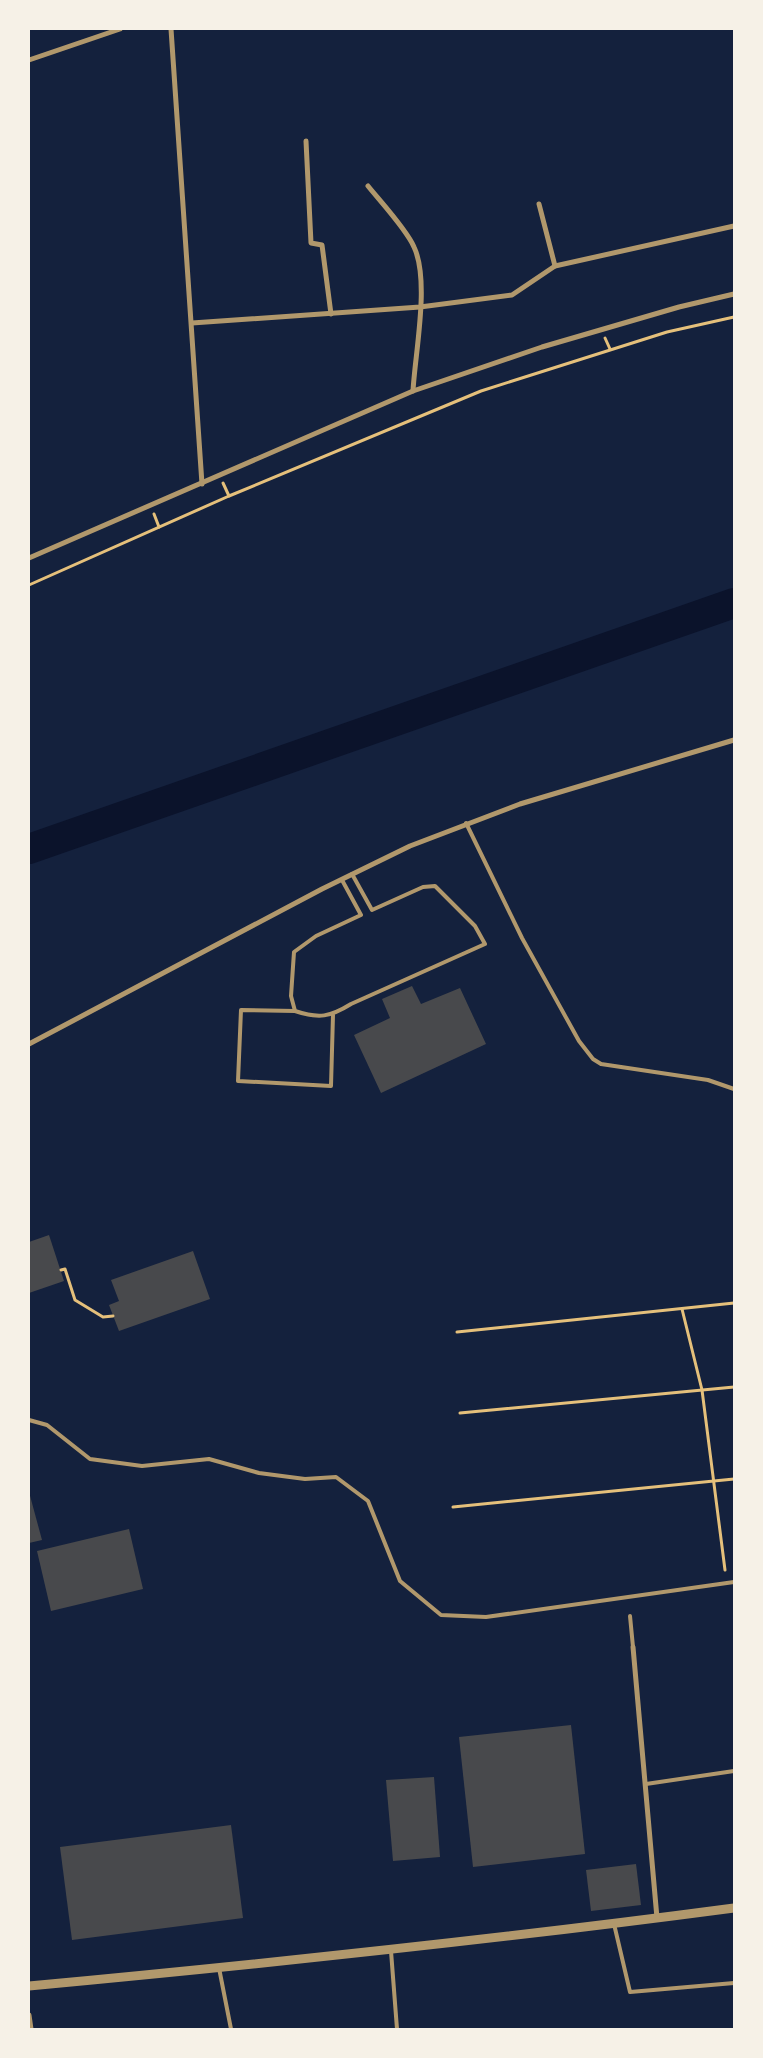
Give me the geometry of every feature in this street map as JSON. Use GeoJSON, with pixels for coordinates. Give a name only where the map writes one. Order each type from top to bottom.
{"type":"FeatureCollection","features":[{"type":"Feature","properties":{"kind":"street"},"geometry":{"type":"LineString","coordinates":[[29,60],[120,29]]}},
{"type":"Feature","properties":{"kind":"street"},"geometry":{"type":"LineString","coordinates":[[171,29],[202,484]]}},
{"type":"Feature","properties":{"kind":"street"},"geometry":{"type":"LineString","coordinates":[[306,142],[311,243],[322,245],[331,314]]}},
{"type":"Feature","properties":{"kind":"street"},"geometry":{"type":"LineString","coordinates":[[368,186],[414,247],[420,275],[420,307],[413,391]]}},
{"type":"Feature","properties":{"kind":"street"},"geometry":{"type":"LineString","coordinates":[[539,204],[555,266]]}},
{"type":"Feature","properties":{"kind":"street"},"geometry":{"type":"LineString","coordinates":[[192,323],[420,307],[512,295],[555,266],[734,226]]}},
{"type":"Feature","properties":{"kind":"street"},"geometry":{"type":"LineString","coordinates":[[29,558],[413,391],[542,347],[680,307],[734,294]]}},
{"type":"Feature","properties":{"kind":"street"},"geometry":{"type":"LineString","coordinates":[[29,1044],[352,874],[410,846],[466,823],[520,804],[734,740]]}},
{"type":"Feature","properties":{"kind":"street"},"geometry":{"type":"LineString","coordinates":[[633,1648],[657,1918]]}},
{"type":"Feature","properties":{"kind":"street"},"geometry":{"type":"LineString","coordinates":[[29,1986],[219,1968],[614,1924],[734,1908]]}},
{"type":"Feature","properties":{"kind":"street"},"geometry":{"type":"LineString","coordinates":[[29,2015],[31,2029]]}},
{"type":"Feature","properties":{"kind":"lane"},"geometry":{"type":"LineString","coordinates":[[466,823],[522,938],[579,1041],[593,1059],[601,1064],[708,1080],[734,1090]]}},
{"type":"Feature","properties":{"kind":"lane"},"geometry":{"type":"LineString","coordinates":[[333,1015],[331,1086],[238,1081],[241,1010],[295,1011],[312,1015],[333,1015],[351,1004],[485,944],[476,926],[435,886],[423,887],[372,910],[352,874]]}},
{"type":"Feature","properties":{"kind":"lane"},"geometry":{"type":"LineString","coordinates":[[295,1011],[291,996],[294,952],[316,936],[361,915],[342,880]]}},
{"type":"Feature","properties":{"kind":"lane"},"geometry":{"type":"LineString","coordinates":[[29,1420],[47,1425],[90,1459],[142,1466],[209,1459],[268,1474],[305,1479],[336,1478],[368,1500],[400,1581],[441,1615],[486,1617],[734,1582]]}},
{"type":"Feature","properties":{"kind":"lane"},"geometry":{"type":"LineString","coordinates":[[630,1616],[633,1648]]}},
{"type":"Feature","properties":{"kind":"lane"},"geometry":{"type":"LineString","coordinates":[[646,1784],[734,1771]]}},
{"type":"Feature","properties":{"kind":"lane"},"geometry":{"type":"LineString","coordinates":[[614,1924],[630,1992],[734,1983]]}},
{"type":"Feature","properties":{"kind":"lane"},"geometry":{"type":"LineString","coordinates":[[391,1948],[397,2029]]}},
{"type":"Feature","properties":{"kind":"lane"},"geometry":{"type":"LineString","coordinates":[[219,1968],[231,2029]]}},
{"type":"Feature","properties":{"kind":"path"},"geometry":{"type":"LineString","coordinates":[[29,585],[229,496],[481,392],[667,332],[734,317]]}},
{"type":"Feature","properties":{"kind":"path"},"geometry":{"type":"LineString","coordinates":[[61,1270],[65,1269],[75,1300],[104,1318],[113,1316]]}},
{"type":"Feature","properties":{"kind":"path"},"geometry":{"type":"LineString","coordinates":[[457,1332],[734,1303]]}},
{"type":"Feature","properties":{"kind":"path"},"geometry":{"type":"LineString","coordinates":[[682,1309],[702,1390],[725,1570]]}},
{"type":"Feature","properties":{"kind":"path"},"geometry":{"type":"LineString","coordinates":[[460,1413],[734,1387]]}},
{"type":"Feature","properties":{"kind":"path"},"geometry":{"type":"LineString","coordinates":[[453,1507],[734,1479]]}},
{"type":"Feature","properties":{"kind":"building"},"geometry":{"type":"Polygon","coordinates":[[[412,986],[421,1004],[460,988],[486,1044],[381,1093],[354,1035],[390,1018],[382,999],[412,986]]]}},
{"type":"Feature","properties":{"kind":"building"},"geometry":{"type":"Polygon","coordinates":[[[49,1235],[64,1281],[29,1293],[29,1242],[49,1235]]]}},
{"type":"Feature","properties":{"kind":"building"},"geometry":{"type":"Polygon","coordinates":[[[193,1251],[210,1299],[119,1331],[109,1305],[119,1301],[111,1280],[193,1251]]]}},
{"type":"Feature","properties":{"kind":"building"},"geometry":{"type":"Polygon","coordinates":[[[29,1492],[42,1540],[29,1543],[29,1492]]]}},
{"type":"Feature","properties":{"kind":"building"},"geometry":{"type":"Polygon","coordinates":[[[129,1529],[143,1589],[51,1611],[37,1551],[129,1529]]]}},
{"type":"Feature","properties":{"kind":"building"},"geometry":{"type":"Polygon","coordinates":[[[571,1725],[585,1854],[473,1867],[459,1737],[571,1725]]]}},
{"type":"Feature","properties":{"kind":"building"},"geometry":{"type":"Polygon","coordinates":[[[434,1777],[440,1857],[393,1861],[386,1780],[434,1777]]]}},
{"type":"Feature","properties":{"kind":"building"},"geometry":{"type":"Polygon","coordinates":[[[231,1825],[243,1918],[72,1940],[60,1847],[231,1825]]]}},
{"type":"Feature","properties":{"kind":"building"},"geometry":{"type":"Polygon","coordinates":[[[636,1864],[641,1905],[591,1911],[586,1870],[636,1864]]]}},
{"type":"Feature","properties":{"kind":"waterway"},"geometry":{"type":"LineString","coordinates":[[29,849],[734,603]]}}]}
